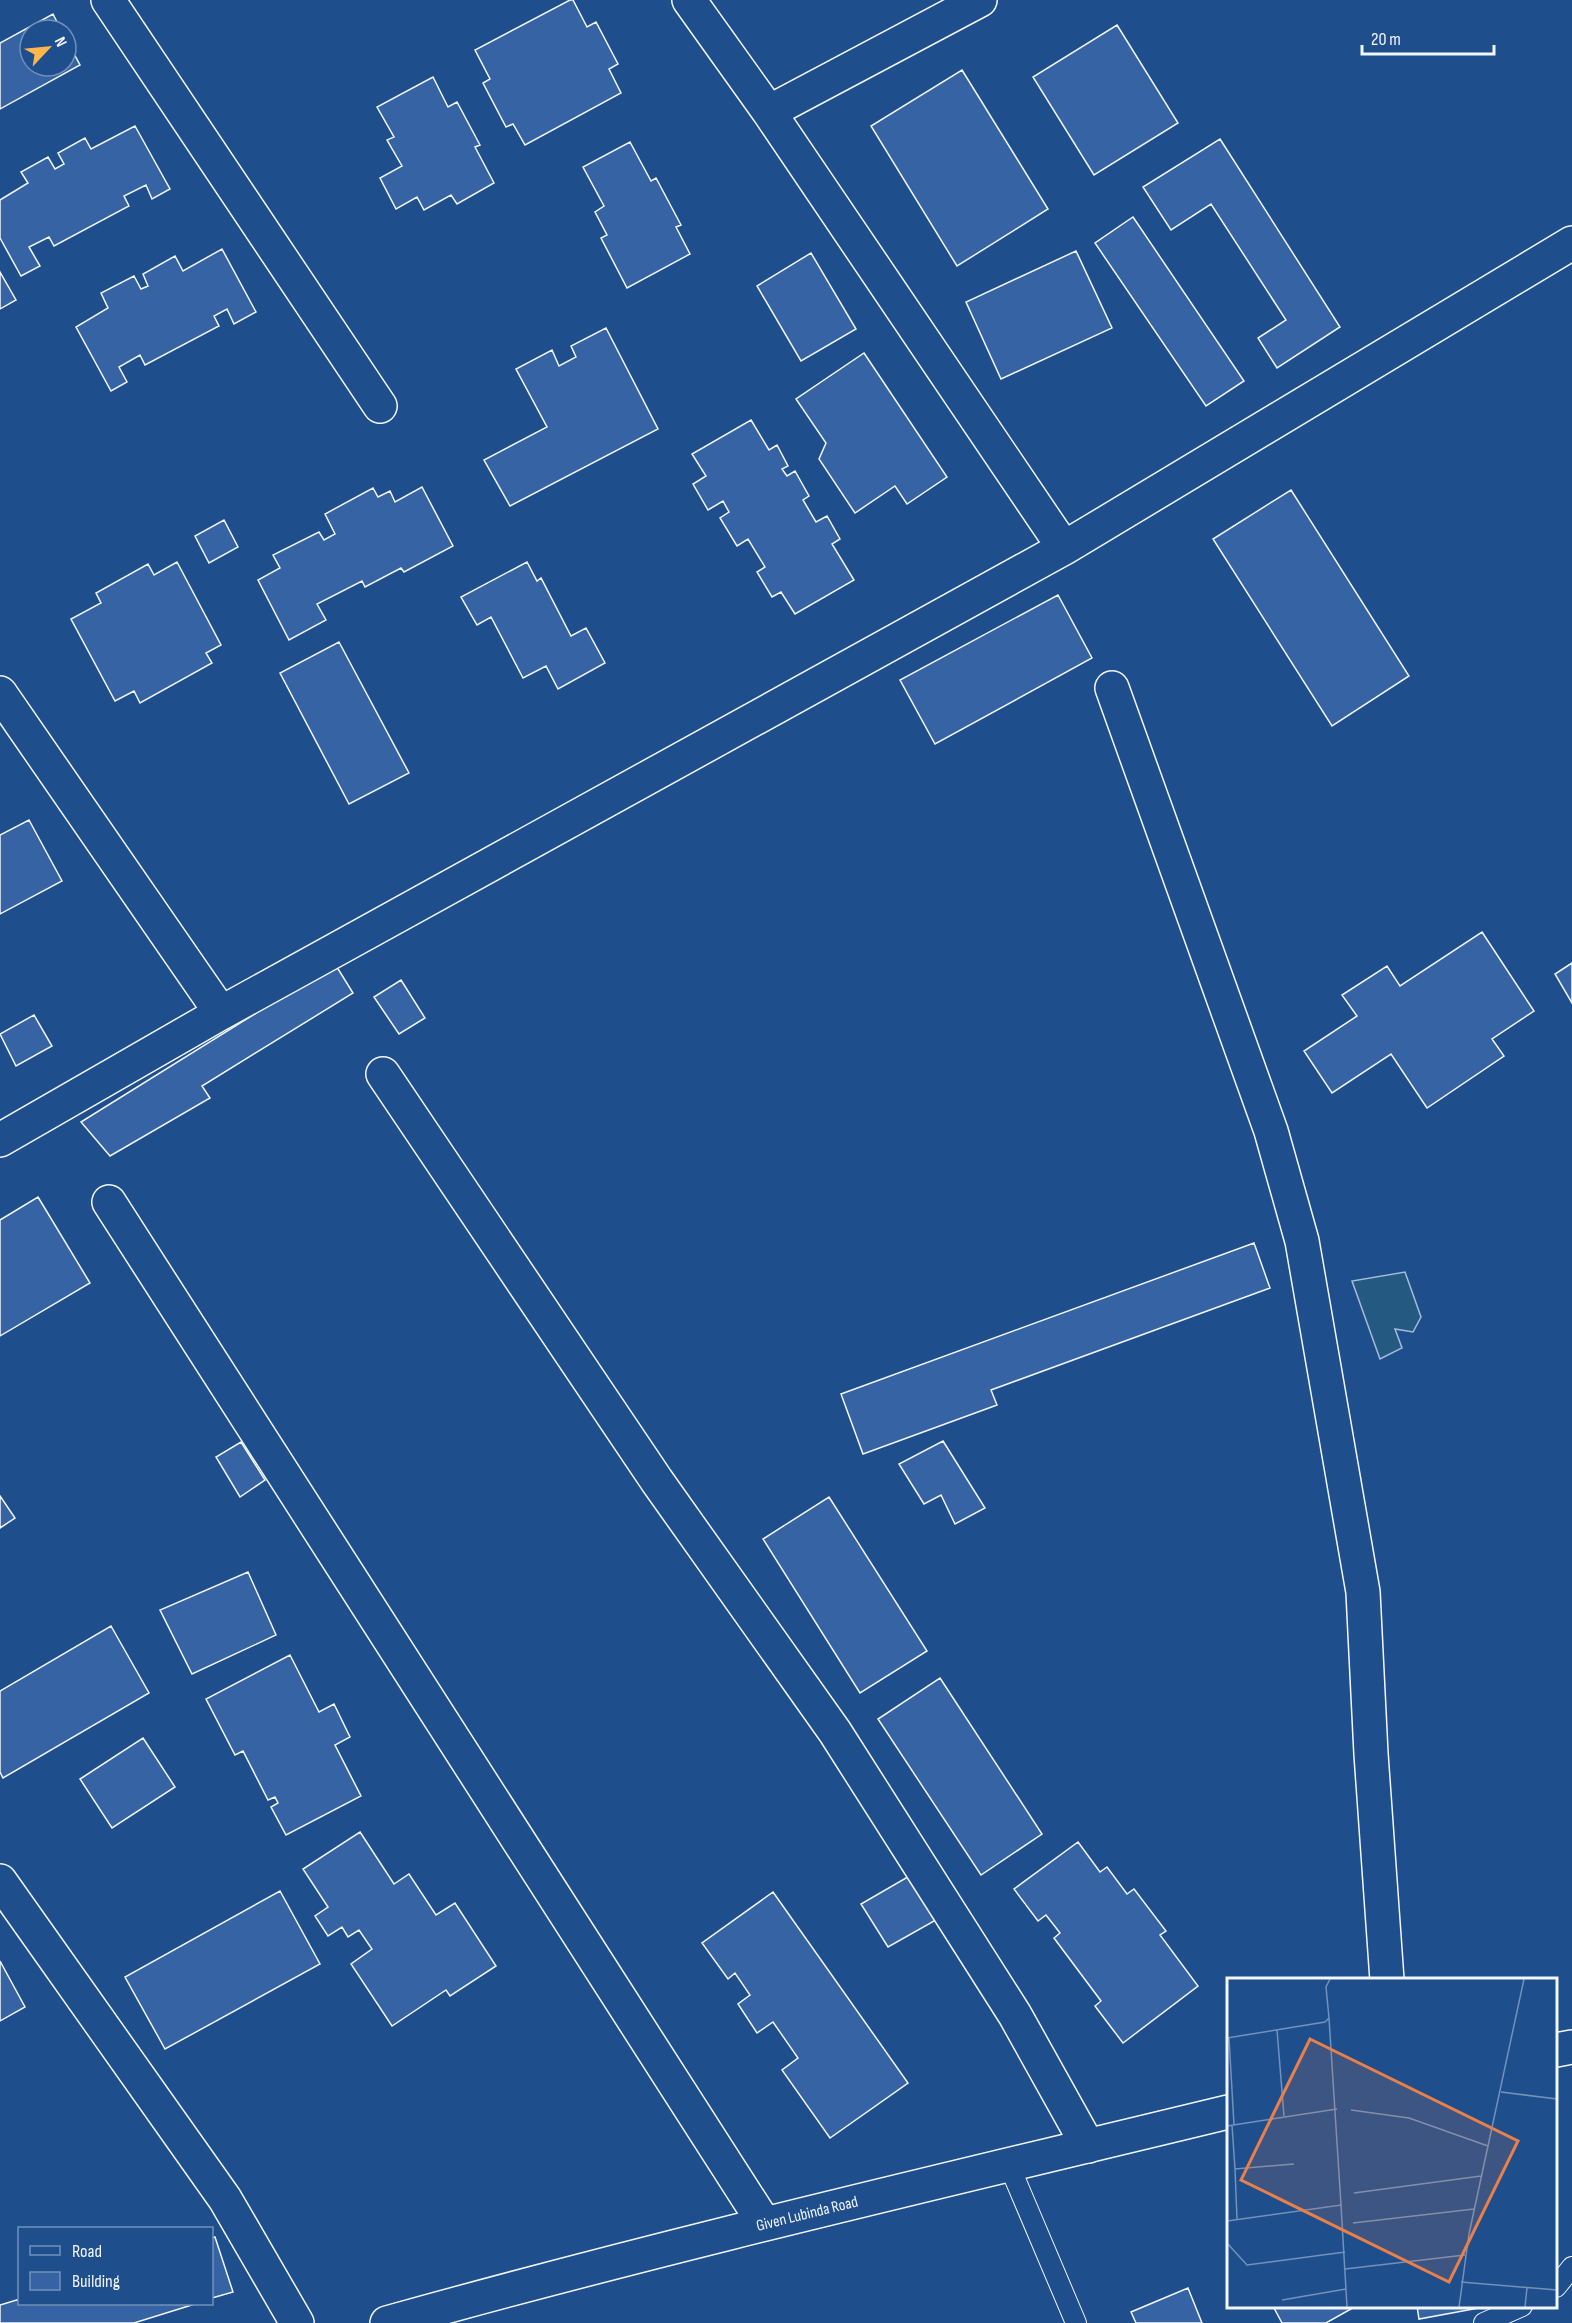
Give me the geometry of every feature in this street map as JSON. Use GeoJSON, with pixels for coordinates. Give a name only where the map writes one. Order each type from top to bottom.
{"type":"FeatureCollection","features":[{"type":"Feature","properties":{"kind":"street"},"geometry":{"type":"LineString","coordinates":[[108,0],[380,406]]}},
{"type":"Feature","properties":{"kind":"street"},"geometry":{"type":"LineString","coordinates":[[689,0],[769,112],[1064,548]]}},
{"type":"Feature","properties":{"kind":"street"},"geometry":{"type":"LineString","coordinates":[[769,112],[980,0]]}},
{"type":"Feature","properties":{"kind":"street"},"geometry":{"type":"LineString","coordinates":[[0,1140],[221,1013],[1064,548],[1572,243]]}},
{"type":"Feature","properties":{"kind":"street"},"geometry":{"type":"LineString","coordinates":[[1112,688],[1270,1131],[1302,1241],[1363,1592],[1371,1754],[1387,1978]]}},
{"type":"Feature","properties":{"kind":"street"},"geometry":{"type":"LineString","coordinates":[[0,693],[221,1013]]}},
{"type":"Feature","properties":{"kind":"street"},"geometry":{"type":"LineString","coordinates":[[383,1074],[657,1481],[835,1732],[1015,2015],[1088,2146]]}},
{"type":"Feature","properties":{"kind":"street"},"geometry":{"type":"LineString","coordinates":[[109,1202],[764,2223]]}},
{"type":"Feature","properties":{"kind":"street"},"geometry":{"type":"LineString","coordinates":[[0,1881],[225,2199],[297,2323]]}},
{"type":"Feature","properties":{"kind":"street"},"geometry":{"type":"LineString","coordinates":[[1557,2050],[1572,2048]]}},
{"type":"Feature","properties":{"kind":"street","name":"Given Lubinda Road"},"geometry":{"type":"LineString","coordinates":[[387,2323],[764,2223],[1227,2112]]}},
{"type":"Feature","properties":{"kind":"lane"},"geometry":{"type":"LineString","coordinates":[[1009,2165],[1076,2323]]}},
{"type":"Feature","properties":{"kind":"lane"},"geometry":{"type":"LineString","coordinates":[[1557,2286],[1572,2267]]}},
{"type":"Feature","properties":{"kind":"lane"},"geometry":{"type":"LineString","coordinates":[[1484,2323],[1520,2308]]}},
{"type":"Feature","properties":{"kind":"shaded area"},"geometry":{"type":"Polygon","coordinates":[[[1405,1272],[1421,1317],[1413,1332],[1395,1329],[1402,1348],[1380,1359],[1352,1281],[1405,1272]]]}},
{"type":"Feature","properties":{"kind":"building"},"geometry":{"type":"Polygon","coordinates":[[[573,0],[587,27],[596,22],[618,64],[609,69],[621,93],[525,145],[513,124],[506,127],[483,83],[490,79],[475,50],[573,0]]]}},
{"type":"Feature","properties":{"kind":"building"},"geometry":{"type":"Polygon","coordinates":[[[1117,25],[1178,123],[1094,175],[1033,77],[1117,25]]]}},
{"type":"Feature","properties":{"kind":"building"},"geometry":{"type":"Polygon","coordinates":[[[18,33],[18,78],[56,78],[0,109],[0,43],[18,33]]]}},
{"type":"Feature","properties":{"kind":"building"},"geometry":{"type":"Polygon","coordinates":[[[962,70],[1048,209],[957,266],[871,126],[962,70]]]}},
{"type":"Feature","properties":{"kind":"building"},"geometry":{"type":"Polygon","coordinates":[[[433,77],[448,107],[457,102],[480,145],[475,147],[494,183],[457,204],[451,195],[424,210],[417,197],[396,209],[380,178],[402,166],[387,140],[394,137],[377,107],[433,77]]]}},
{"type":"Feature","properties":{"kind":"building"},"geometry":{"type":"Polygon","coordinates":[[[135,126],[170,189],[152,199],[146,185],[124,196],[129,206],[54,246],[49,237],[29,247],[40,266],[21,276],[0,238],[0,200],[28,183],[21,172],[48,157],[55,169],[64,164],[58,153],[85,138],[91,149],[135,126]]]}},
{"type":"Feature","properties":{"kind":"building"},"geometry":{"type":"Polygon","coordinates":[[[1220,139],[1340,327],[1277,368],[1258,338],[1286,320],[1211,204],[1171,230],[1143,187],[1220,139]]]}},
{"type":"Feature","properties":{"kind":"building"},"geometry":{"type":"Polygon","coordinates":[[[630,142],[651,181],[656,178],[681,225],[676,227],[690,254],[627,288],[601,238],[607,235],[595,212],[604,206],[583,167],[630,142]]]}},
{"type":"Feature","properties":{"kind":"building"},"geometry":{"type":"Polygon","coordinates":[[[1133,217],[1244,381],[1206,406],[1095,243],[1133,217]]]}},
{"type":"Feature","properties":{"kind":"building"},"geometry":{"type":"Polygon","coordinates":[[[222,249],[256,312],[234,324],[227,309],[214,316],[219,326],[145,365],[140,355],[119,367],[127,382],[111,391],[76,327],[108,308],[101,293],[134,276],[141,289],[148,286],[143,274],[175,256],[183,271],[222,249]]]}},
{"type":"Feature","properties":{"kind":"building"},"geometry":{"type":"Polygon","coordinates":[[[1076,251],[1112,328],[1001,379],[966,302],[1076,251]]]}},
{"type":"Feature","properties":{"kind":"building"},"geometry":{"type":"Polygon","coordinates":[[[811,253],[856,329],[801,361],[757,286],[811,253]]]}},
{"type":"Feature","properties":{"kind":"building"},"geometry":{"type":"Polygon","coordinates":[[[0,272],[16,300],[0,309],[0,272]]]}},
{"type":"Feature","properties":{"kind":"building"},"geometry":{"type":"Polygon","coordinates":[[[606,328],[658,429],[510,506],[484,460],[547,427],[516,369],[552,350],[559,366],[576,357],[571,346],[606,328]]]}},
{"type":"Feature","properties":{"kind":"building"},"geometry":{"type":"Polygon","coordinates":[[[864,353],[947,477],[907,504],[895,486],[855,513],[819,459],[826,443],[796,399],[864,353]]]}},
{"type":"Feature","properties":{"kind":"building"},"geometry":{"type":"Polygon","coordinates":[[[751,420],[769,450],[777,445],[788,466],[782,469],[787,476],[795,471],[809,496],[803,500],[816,522],[827,516],[840,539],[832,544],[854,580],[795,614],[781,592],[772,597],[757,572],[765,567],[748,539],[737,546],[720,518],[729,512],[723,501],[708,510],[693,484],[706,476],[692,454],[751,420]]]}},
{"type":"Feature","properties":{"kind":"building"},"geometry":{"type":"Polygon","coordinates":[[[422,487],[453,546],[404,572],[401,568],[365,587],[362,581],[317,604],[326,620],[289,640],[258,580],[280,568],[273,555],[319,532],[324,540],[335,534],[325,514],[373,488],[378,497],[390,491],[395,502],[422,487]]]}},
{"type":"Feature","properties":{"kind":"building"},"geometry":{"type":"Polygon","coordinates":[[[1291,490],[1409,676],[1332,726],[1213,539],[1291,490]]]}},
{"type":"Feature","properties":{"kind":"building"},"geometry":{"type":"Polygon","coordinates":[[[224,520],[238,547],[209,563],[195,536],[224,520]]]}},
{"type":"Feature","properties":{"kind":"building"},"geometry":{"type":"Polygon","coordinates":[[[177,562],[221,645],[206,653],[212,663],[140,703],[134,691],[115,701],[71,619],[101,603],[96,593],[148,564],[154,575],[177,562]]]}},
{"type":"Feature","properties":{"kind":"building"},"geometry":{"type":"Polygon","coordinates":[[[527,562],[537,581],[541,578],[571,636],[586,628],[605,663],[558,689],[546,666],[523,678],[491,617],[477,625],[461,597],[527,562]]]}},
{"type":"Feature","properties":{"kind":"building"},"geometry":{"type":"Polygon","coordinates":[[[1058,595],[1092,658],[935,744],[900,680],[1058,595]]]}},
{"type":"Feature","properties":{"kind":"building"},"geometry":{"type":"Polygon","coordinates":[[[339,642],[409,773],[349,804],[280,673],[339,642]]]}},
{"type":"Feature","properties":{"kind":"building"},"geometry":{"type":"Polygon","coordinates":[[[29,820],[62,881],[0,914],[0,835],[29,820]]]}},
{"type":"Feature","properties":{"kind":"building"},"geometry":{"type":"Polygon","coordinates":[[[1482,932],[1534,1011],[1492,1039],[1504,1056],[1427,1108],[1391,1054],[1332,1093],[1304,1051],[1357,1016],[1342,995],[1387,966],[1400,986],[1482,932]]]}},
{"type":"Feature","properties":{"kind":"building"},"geometry":{"type":"Polygon","coordinates":[[[1572,963],[1572,1003],[1555,974],[1572,963]]]}},
{"type":"Feature","properties":{"kind":"building"},"geometry":{"type":"Polygon","coordinates":[[[335,964],[353,993],[202,1086],[210,1098],[110,1156],[81,1122],[335,964]]]}},
{"type":"Feature","properties":{"kind":"building"},"geometry":{"type":"Polygon","coordinates":[[[401,980],[425,1018],[399,1034],[374,997],[401,980]]]}},
{"type":"Feature","properties":{"kind":"building"},"geometry":{"type":"Polygon","coordinates":[[[34,1015],[52,1046],[16,1066],[0,1034],[34,1015]]]}},
{"type":"Feature","properties":{"kind":"building"},"geometry":{"type":"Polygon","coordinates":[[[38,1197],[90,1283],[0,1336],[0,1220],[38,1197]]]}},
{"type":"Feature","properties":{"kind":"building"},"geometry":{"type":"Polygon","coordinates":[[[1254,1243],[1270,1288],[991,1390],[997,1405],[863,1454],[841,1394],[1254,1243]]]}},
{"type":"Feature","properties":{"kind":"building"},"geometry":{"type":"Polygon","coordinates":[[[943,1441],[985,1508],[955,1524],[941,1495],[924,1504],[899,1464],[943,1441]]]}},
{"type":"Feature","properties":{"kind":"building"},"geometry":{"type":"Polygon","coordinates":[[[241,1442],[265,1480],[240,1497],[216,1457],[241,1442]]]}},
{"type":"Feature","properties":{"kind":"building"},"geometry":{"type":"Polygon","coordinates":[[[0,1496],[15,1518],[0,1528],[0,1496]]]}},
{"type":"Feature","properties":{"kind":"building"},"geometry":{"type":"Polygon","coordinates":[[[829,1497],[927,1651],[860,1693],[763,1539],[829,1497]]]}},
{"type":"Feature","properties":{"kind":"building"},"geometry":{"type":"Polygon","coordinates":[[[248,1572],[276,1635],[192,1674],[160,1610],[248,1572]]]}},
{"type":"Feature","properties":{"kind":"building"},"geometry":{"type":"Polygon","coordinates":[[[111,1626],[149,1693],[3,1778],[0,1772],[0,1691],[111,1626]]]}},
{"type":"Feature","properties":{"kind":"building"},"geometry":{"type":"Polygon","coordinates":[[[290,1655],[319,1712],[334,1704],[350,1737],[335,1745],[361,1796],[286,1835],[271,1807],[278,1803],[275,1797],[268,1800],[243,1751],[235,1755],[206,1699],[290,1655]]]}},
{"type":"Feature","properties":{"kind":"building"},"geometry":{"type":"Polygon","coordinates":[[[940,1678],[1042,1834],[981,1875],[878,1719],[940,1678]]]}},
{"type":"Feature","properties":{"kind":"building"},"geometry":{"type":"Polygon","coordinates":[[[143,1738],[175,1787],[112,1828],[80,1779],[143,1738]]]}},
{"type":"Feature","properties":{"kind":"building"},"geometry":{"type":"Polygon","coordinates":[[[360,1832],[394,1884],[409,1874],[436,1915],[455,1903],[496,1966],[450,1996],[446,1990],[392,2026],[351,1964],[372,1949],[359,1930],[348,1937],[342,1927],[328,1936],[315,1916],[328,1907],[303,1869],[360,1832]]]}},
{"type":"Feature","properties":{"kind":"building"},"geometry":{"type":"Polygon","coordinates":[[[1078,1842],[1100,1872],[1107,1867],[1127,1894],[1134,1889],[1166,1931],[1160,1935],[1198,1986],[1123,2043],[1095,2006],[1101,2001],[1054,1938],[1060,1933],[1046,1915],[1038,1921],[1014,1889],[1078,1842]]]}},
{"type":"Feature","properties":{"kind":"building"},"geometry":{"type":"Polygon","coordinates":[[[918,1871],[943,1916],[888,1947],[861,1904],[918,1871]]]}},
{"type":"Feature","properties":{"kind":"building"},"geometry":{"type":"Polygon","coordinates":[[[280,1891],[320,1964],[165,2049],[125,1977],[280,1891]]]}},
{"type":"Feature","properties":{"kind":"building"},"geometry":{"type":"Polygon","coordinates":[[[773,1892],[908,2083],[830,2138],[782,2070],[798,2058],[773,2022],[757,2033],[738,2004],[750,1995],[735,1973],[728,1979],[702,1943],[773,1892]]]}},
{"type":"Feature","properties":{"kind":"building"},"geometry":{"type":"Polygon","coordinates":[[[0,1961],[25,2007],[0,2021],[0,1961]]]}},
{"type":"Feature","properties":{"kind":"building"},"geometry":{"type":"Polygon","coordinates":[[[215,2237],[233,2292],[213,2298],[213,2238],[215,2237]]]}},
{"type":"Feature","properties":{"kind":"building"},"geometry":{"type":"Polygon","coordinates":[[[1188,2288],[1202,2323],[1136,2323],[1131,2312],[1188,2288]]]}},
{"type":"Feature","properties":{"kind":"building"},"geometry":{"type":"Polygon","coordinates":[[[18,2300],[18,2305],[192,2305],[134,2323],[0,2323],[0,2305],[18,2300]]]}},
{"type":"Feature","properties":{"kind":"building"},"geometry":{"type":"Polygon","coordinates":[[[1274,2308],[1351,2309],[1326,2323],[1282,2323],[1274,2308]]]}},
{"type":"Feature","properties":{"kind":"building"},"geometry":{"type":"Polygon","coordinates":[[[1417,2308],[1479,2308],[1419,2319],[1417,2308]]]}}]}
